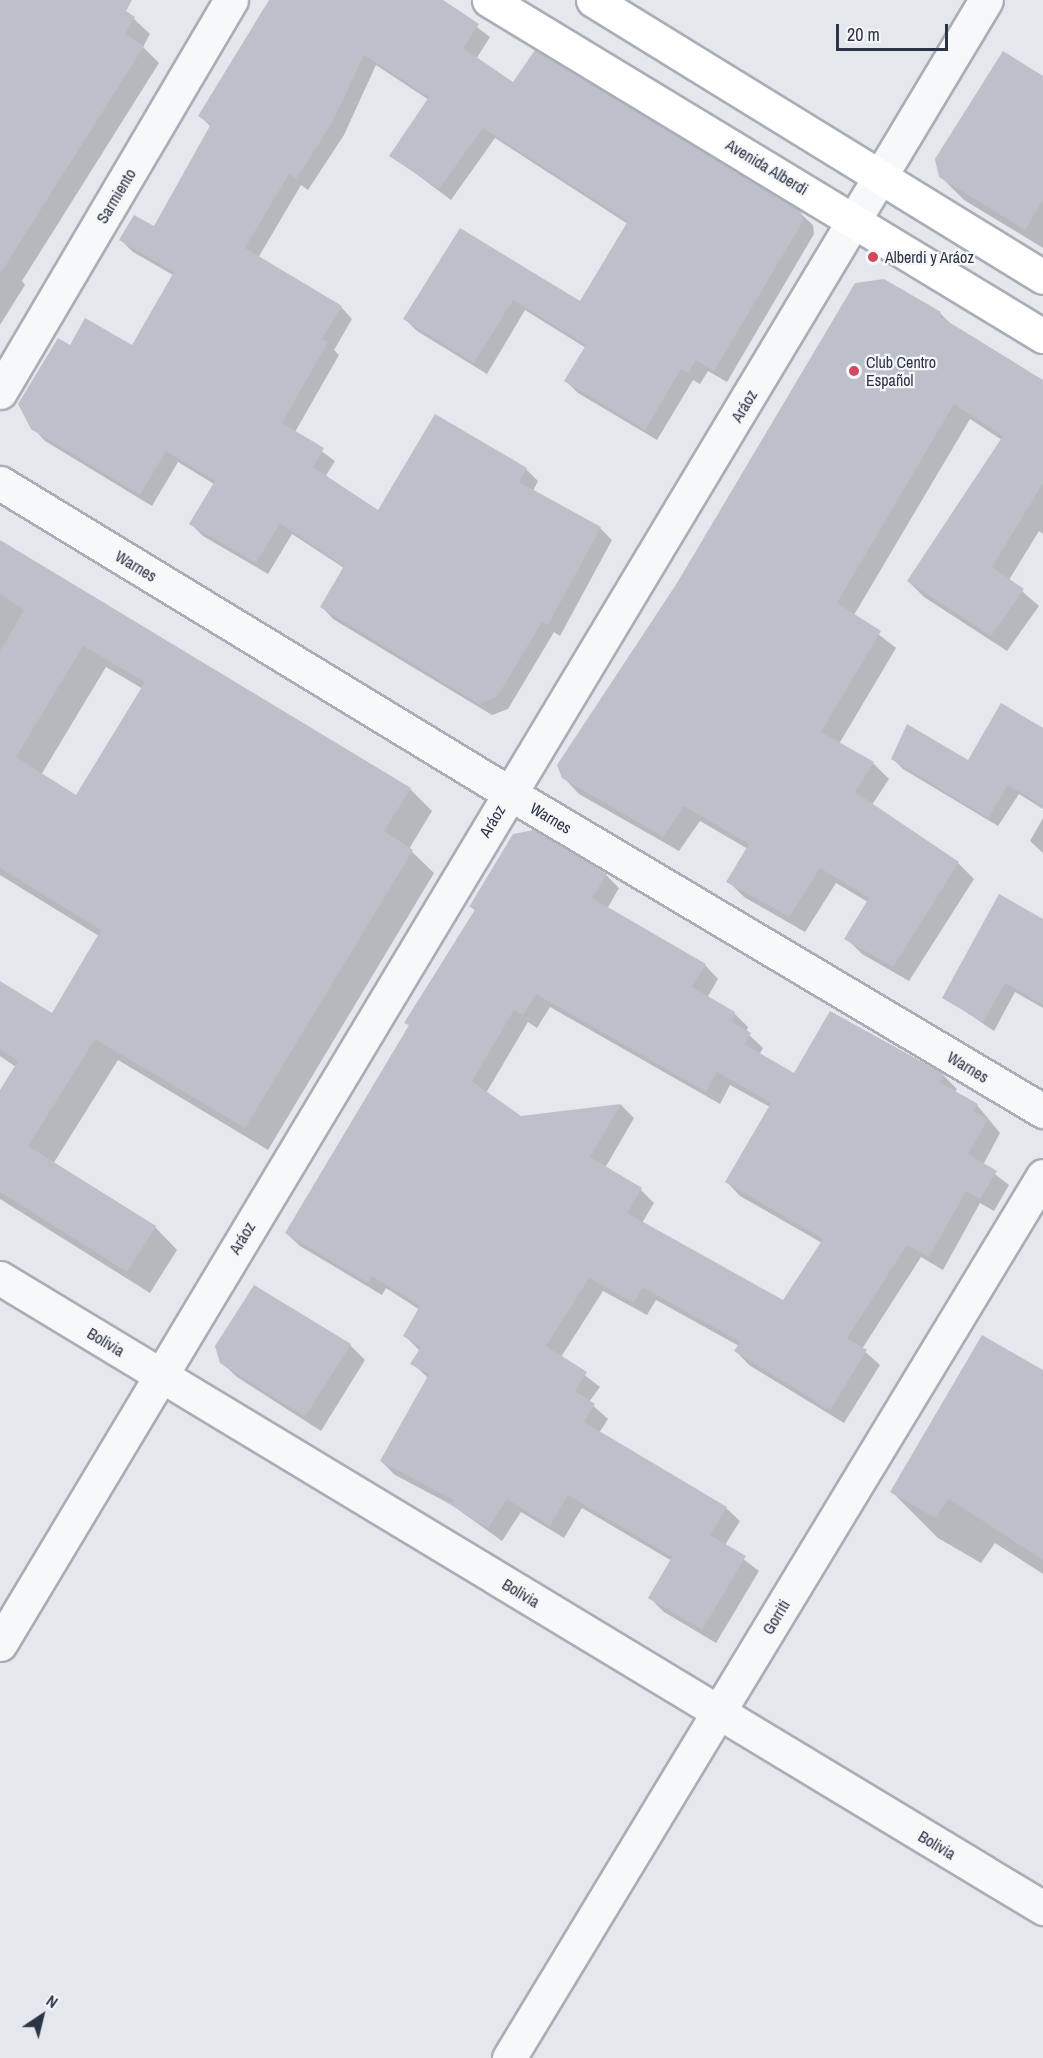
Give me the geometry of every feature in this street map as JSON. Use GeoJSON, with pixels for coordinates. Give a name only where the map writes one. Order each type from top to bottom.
{"type":"FeatureCollection","features":[{"type":"Feature","properties":{"kind":"main road","name":"Avenida Alberdi"},"geometry":{"type":"LineString","coordinates":[[489,0],[1043,336]]}},
{"type":"Feature","properties":{"kind":"main road"},"geometry":{"type":"LineString","coordinates":[[593,0],[1043,277]]}},
{"type":"Feature","properties":{"kind":"street","name":"Sarmiento"},"geometry":{"type":"LineString","coordinates":[[0,392],[231,0]]}},
{"type":"Feature","properties":{"kind":"street","name":"Aráoz"},"geometry":{"type":"LineString","coordinates":[[0,1644],[509,793],[856,221],[986,0]]}},
{"type":"Feature","properties":{"kind":"street","name":"Warnes"},"geometry":{"type":"LineString","coordinates":[[0,483],[509,793],[1043,1111]]}},
{"type":"Feature","properties":{"kind":"street","name":"Gorriti"},"geometry":{"type":"LineString","coordinates":[[509,2058],[1043,1176]]}},
{"type":"Feature","properties":{"kind":"street","name":"Bolivia"},"geometry":{"type":"LineString","coordinates":[[0,1278],[1043,1908]]}},
{"type":"Feature","properties":{"kind":"building"},"geometry":{"type":"Polygon","coordinates":[[[0,0],[132,0],[126,11],[135,17],[125,34],[144,46],[0,274],[0,0]]]}},
{"type":"Feature","properties":{"kind":"building"},"geometry":{"type":"Polygon","coordinates":[[[269,0],[443,0],[479,24],[463,48],[513,82],[535,50],[801,211],[803,221],[714,371],[696,360],[688,373],[681,369],[645,430],[564,381],[586,345],[513,300],[474,363],[403,319],[460,228],[580,301],[628,221],[483,128],[439,189],[389,156],[429,97],[364,55],[332,123],[296,179],[289,174],[245,248],[342,306],[322,339],[328,342],[282,423],[324,448],[313,467],[378,510],[435,414],[527,468],[519,482],[601,527],[548,625],[542,622],[497,697],[479,704],[320,607],[344,566],[280,523],[256,563],[189,524],[215,481],[166,451],[140,495],[31,429],[18,404],[58,338],[70,345],[85,318],[132,345],[174,272],[119,240],[134,215],[154,226],[211,124],[198,116],[269,0]]]}},
{"type":"Feature","properties":{"kind":"building"},"geometry":{"type":"Polygon","coordinates":[[[1003,51],[1043,76],[1043,200],[1025,230],[939,177],[935,159],[1003,51]]]}},
{"type":"Feature","properties":{"kind":"building"},"geometry":{"type":"Polygon","coordinates":[[[884,279],[941,312],[939,316],[1043,380],[1043,483],[992,567],[1024,589],[991,636],[907,581],[1003,436],[954,404],[837,603],[881,631],[821,732],[874,762],[855,792],[959,862],[893,967],[844,939],[869,898],[820,868],[789,917],[726,882],[749,844],[684,806],[663,837],[562,778],[557,765],[677,583],[855,283],[884,279]]]}},
{"type":"Feature","properties":{"kind":"building"},"geometry":{"type":"Polygon","coordinates":[[[0,540],[411,788],[384,831],[413,850],[245,1128],[95,1039],[28,1146],[156,1226],[127,1272],[0,1192],[0,1090],[18,1061],[0,1049],[0,981],[52,1013],[101,930],[0,868],[0,651],[24,610],[0,594],[0,540]],[[83,646],[16,757],[76,795],[145,682],[83,646]]]}},
{"type":"Feature","properties":{"kind":"building"},"geometry":{"type":"Polygon","coordinates":[[[1001,703],[1043,728],[1043,806],[1008,785],[988,818],[891,759],[907,724],[968,760],[1001,703]]]}},
{"type":"Feature","properties":{"kind":"building"},"geometry":{"type":"Polygon","coordinates":[[[534,830],[607,874],[592,898],[706,964],[692,987],[735,1012],[732,1022],[751,1033],[744,1044],[794,1073],[830,1011],[944,1074],[939,1082],[978,1104],[973,1111],[988,1119],[968,1154],[997,1171],[980,1199],[966,1191],[929,1257],[907,1245],[847,1338],[867,1350],[830,1410],[734,1351],[740,1342],[642,1287],[634,1303],[589,1278],[546,1346],[587,1372],[575,1391],[595,1404],[584,1422],[727,1507],[710,1535],[746,1556],[702,1630],[648,1598],[672,1557],[568,1495],[550,1526],[507,1499],[488,1528],[448,1503],[455,1501],[380,1461],[429,1374],[410,1364],[421,1347],[403,1336],[420,1306],[372,1276],[368,1283],[285,1233],[409,1025],[404,1023],[476,908],[469,907],[513,834],[534,830]],[[536,994],[523,1015],[514,1010],[472,1081],[521,1116],[621,1104],[590,1157],[642,1188],[627,1213],[783,1300],[823,1239],[725,1182],[771,1103],[717,1072],[706,1092],[536,994]]]}},
{"type":"Feature","properties":{"kind":"building"},"geometry":{"type":"Polygon","coordinates":[[[999,894],[1043,919],[1043,1005],[1005,983],[983,1022],[942,998],[999,894]]]}},
{"type":"Feature","properties":{"kind":"building"},"geometry":{"type":"Polygon","coordinates":[[[254,1285],[351,1344],[305,1417],[220,1363],[215,1346],[254,1285]]]}},
{"type":"Feature","properties":{"kind":"building"},"geometry":{"type":"Polygon","coordinates":[[[982,1335],[1043,1370],[1043,1560],[949,1499],[935,1518],[890,1492],[982,1335]]]}},
{"type":"Feature","properties":{"kind":"place","name":"Alberdi y Aráoz"},"geometry":{"type":"Point","coordinates":[873,257]}},
{"type":"Feature","properties":{"kind":"place","name":"Club Centro Español"},"geometry":{"type":"Point","coordinates":[854,371]}}]}
